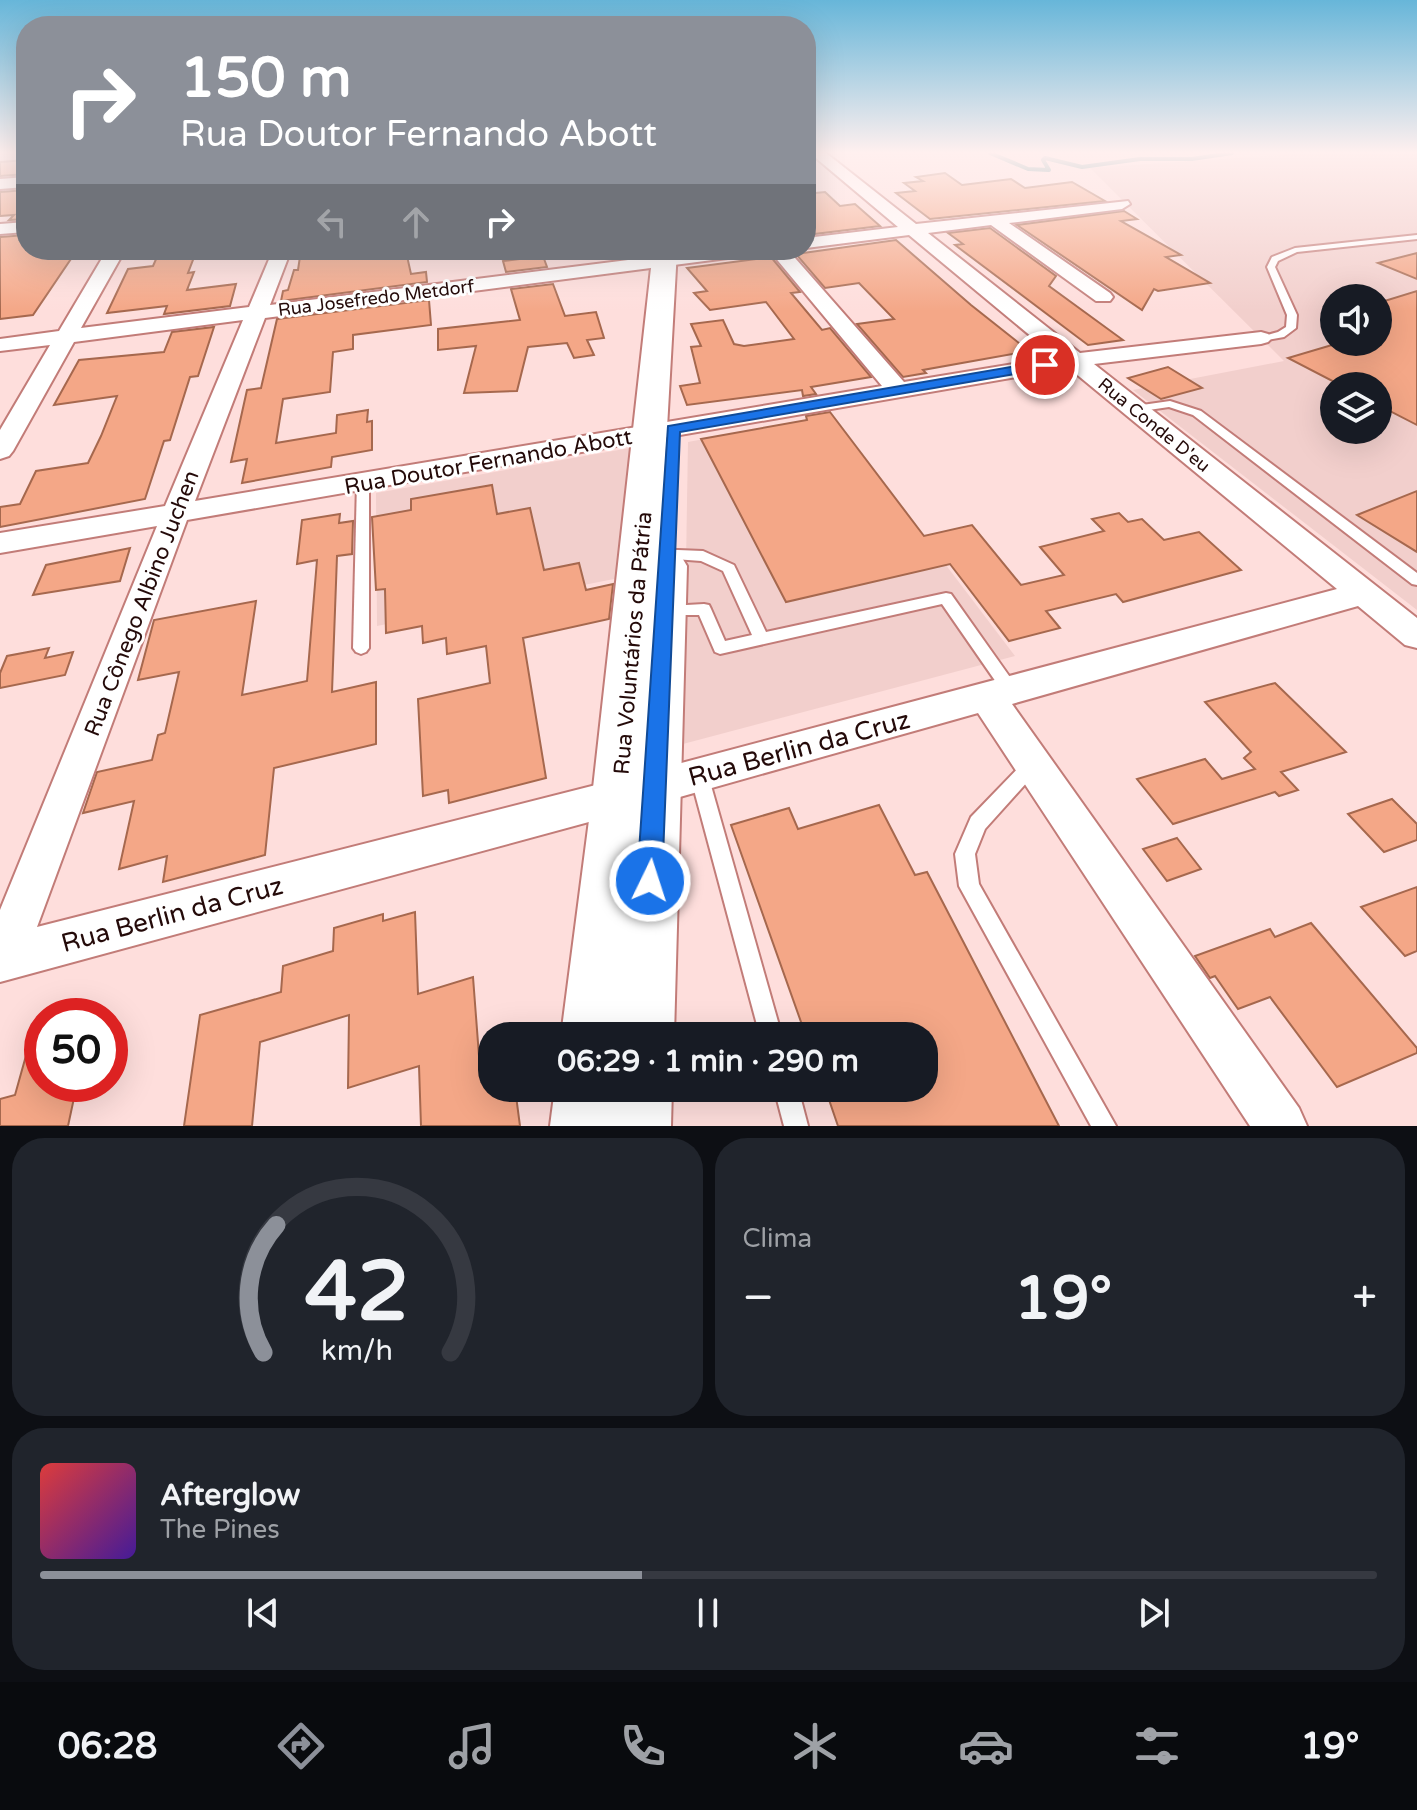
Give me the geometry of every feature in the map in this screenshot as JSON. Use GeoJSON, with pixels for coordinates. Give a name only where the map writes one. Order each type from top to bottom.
{"type":"FeatureCollection","features":[{"type":"Feature","properties":{"kind":"main road","name":"Rua Voluntários da Pátria"},"geometry":{"type":"LineString","coordinates":[[641,1022],[658,786],[645,682],[673,260]]}},
{"type":"Feature","properties":{"kind":"main road","name":"Rua Voluntários da Pátria"},"geometry":{"type":"LineString","coordinates":[[599,1022],[658,786]]}},
{"type":"Feature","properties":{"kind":"main road"},"geometry":{"type":"LineString","coordinates":[[586,1126],[589,1102]]}},
{"type":"Feature","properties":{"kind":"main road"},"geometry":{"type":"LineString","coordinates":[[635,1126],[636,1102]]}},
{"type":"Feature","properties":{"kind":"street","name":"Rua Conde D'eu"},"geometry":{"type":"LineString","coordinates":[[881,206],[1417,636]]}},
{"type":"Feature","properties":{"kind":"street"},"geometry":{"type":"LineString","coordinates":[[816,242],[1109,206]]}},
{"type":"Feature","properties":{"kind":"street"},"geometry":{"type":"LineString","coordinates":[[993,219],[1103,297]]}},
{"type":"Feature","properties":{"kind":"street"},"geometry":{"type":"LineString","coordinates":[[0,451],[110,260]]}},
{"type":"Feature","properties":{"kind":"street","name":"Rua Cônego Albino Juchen"},"geometry":{"type":"LineString","coordinates":[[2,958],[278,260]]}},
{"type":"Feature","properties":{"kind":"street","name":"Rua Josefredo Metdorf"},"geometry":{"type":"LineString","coordinates":[[0,345],[637,260]]}},
{"type":"Feature","properties":{"kind":"street"},"geometry":{"type":"LineString","coordinates":[[787,260],[898,390]]}},
{"type":"Feature","properties":{"kind":"street","name":"Rua Doutor Fernando Abott"},"geometry":{"type":"LineString","coordinates":[[0,543],[1075,360],[1261,338]]}},
{"type":"Feature","properties":{"kind":"street","name":"Rua Berlin da Cruz"},"geometry":{"type":"LineString","coordinates":[[2,958],[658,786],[1364,593]]}},
{"type":"Feature","properties":{"kind":"street"},"geometry":{"type":"LineString","coordinates":[[999,694],[1033,764],[1281,1126]]}},
{"type":"Feature","properties":{"kind":"lane"},"geometry":{"type":"LineString","coordinates":[[1261,338],[1281,335],[1291,328],[1292,315],[1271,267],[1275,259],[1295,250],[1417,237]]}},
{"type":"Feature","properties":{"kind":"lane"},"geometry":{"type":"LineString","coordinates":[[1135,409],[1170,404],[1197,413],[1417,580]]}},
{"type":"Feature","properties":{"kind":"lane"},"geometry":{"type":"LineString","coordinates":[[361,648],[363,482]]}},
{"type":"Feature","properties":{"kind":"lane"},"geometry":{"type":"LineString","coordinates":[[653,554],[703,556],[729,568],[761,639]]}},
{"type":"Feature","properties":{"kind":"lane"},"geometry":{"type":"LineString","coordinates":[[649,612],[704,609],[720,648],[946,598],[999,694]]}},
{"type":"Feature","properties":{"kind":"lane"},"geometry":{"type":"LineString","coordinates":[[1033,764],[978,823],[965,854],[969,886],[1104,1126]]}},
{"type":"Feature","properties":{"kind":"lane"},"geometry":{"type":"LineString","coordinates":[[658,786],[765,1022]]}},
{"type":"Feature","properties":{"kind":"lane"},"geometry":{"type":"LineString","coordinates":[[790,1102],[796,1126]]}},
{"type":"Feature","properties":{"kind":"shaded area"},"geometry":{"type":"Polygon","coordinates":[[[1128,206],[1417,206],[1417,610],[1133,390],[1284,361],[1128,206]]]}},
{"type":"Feature","properties":{"kind":"shaded area"},"geometry":{"type":"Polygon","coordinates":[[[832,415],[1015,656],[683,744],[688,442],[832,415]]]}},
{"type":"Feature","properties":{"kind":"shaded area"},"geometry":{"type":"Polygon","coordinates":[[[630,448],[619,578],[377,626],[376,493],[630,448]]]}},
{"type":"Feature","properties":{"kind":"building"},"geometry":{"type":"Polygon","coordinates":[[[0,206],[16,206],[16,220],[9,220],[14,215],[0,216],[0,206]]]}},
{"type":"Feature","properties":{"kind":"building"},"geometry":{"type":"Polygon","coordinates":[[[816,206],[857,206],[880,226],[816,234],[816,206]]]}},
{"type":"Feature","properties":{"kind":"building"},"geometry":{"type":"Polygon","coordinates":[[[912,206],[1061,206],[930,219],[912,206]]]}},
{"type":"Feature","properties":{"kind":"building"},"geometry":{"type":"Polygon","coordinates":[[[1124,211],[1137,219],[1121,221],[1181,255],[1166,257],[1210,283],[1158,291],[1154,289],[1142,310],[1017,225],[1124,211]]]}},
{"type":"Feature","properties":{"kind":"building"},"geometry":{"type":"Polygon","coordinates":[[[990,228],[1056,276],[1049,286],[1123,340],[1088,345],[955,245],[963,244],[948,233],[990,228]]]}},
{"type":"Feature","properties":{"kind":"building"},"geometry":{"type":"Polygon","coordinates":[[[16,236],[16,260],[70,260],[33,315],[0,319],[0,237],[16,236]]]}},
{"type":"Feature","properties":{"kind":"building"},"geometry":{"type":"Polygon","coordinates":[[[896,240],[1029,351],[923,370],[926,373],[903,377],[857,324],[894,319],[859,283],[825,288],[801,260],[816,260],[816,251],[896,240]]]}},
{"type":"Feature","properties":{"kind":"building"},"geometry":{"type":"Polygon","coordinates":[[[1417,253],[1417,279],[1378,263],[1417,253]]]}},
{"type":"Feature","properties":{"kind":"building"},"geometry":{"type":"Polygon","coordinates":[[[156,260],[193,260],[188,273],[194,272],[187,290],[236,284],[230,306],[164,314],[167,306],[107,313],[128,269],[153,266],[156,260]]]}},
{"type":"Feature","properties":{"kind":"building"},"geometry":{"type":"Polygon","coordinates":[[[300,260],[408,260],[411,274],[426,272],[427,282],[281,301],[294,270],[298,270],[300,260]]]}},
{"type":"Feature","properties":{"kind":"building"},"geometry":{"type":"Polygon","coordinates":[[[544,260],[547,267],[506,272],[503,261],[544,260]]]}},
{"type":"Feature","properties":{"kind":"building"},"geometry":{"type":"Polygon","coordinates":[[[773,260],[800,292],[791,293],[822,330],[830,328],[871,377],[811,387],[816,394],[803,396],[802,390],[687,405],[680,386],[700,383],[691,347],[701,346],[691,324],[723,320],[734,344],[744,346],[794,339],[766,302],[710,310],[694,293],[707,291],[687,268],[773,260]]]}},
{"type":"Feature","properties":{"kind":"building"},"geometry":{"type":"Polygon","coordinates":[[[553,284],[565,316],[596,312],[604,338],[587,340],[594,355],[574,358],[567,343],[528,347],[517,391],[464,393],[476,346],[438,350],[438,329],[520,320],[511,289],[553,284]]]}},
{"type":"Feature","properties":{"kind":"building"},"geometry":{"type":"Polygon","coordinates":[[[1417,291],[1417,425],[1392,412],[1392,372],[1320,372],[1320,375],[1288,358],[1320,349],[1320,356],[1392,356],[1392,299],[1417,291]]]}},
{"type":"Feature","properties":{"kind":"building"},"geometry":{"type":"Polygon","coordinates":[[[429,300],[431,325],[353,335],[353,349],[333,352],[330,392],[283,399],[276,443],[336,433],[337,415],[368,410],[367,422],[372,421],[372,450],[332,457],[331,467],[242,483],[247,459],[231,462],[247,390],[261,388],[277,319],[429,300]]]}},
{"type":"Feature","properties":{"kind":"building"},"geometry":{"type":"Polygon","coordinates":[[[214,327],[198,376],[190,377],[170,440],[164,441],[145,499],[0,527],[0,507],[20,504],[36,471],[88,463],[101,436],[117,396],[54,405],[79,360],[164,352],[172,332],[214,327]]]}},
{"type":"Feature","properties":{"kind":"building"},"geometry":{"type":"Polygon","coordinates":[[[1168,367],[1202,388],[1161,399],[1128,378],[1168,367]]]}},
{"type":"Feature","properties":{"kind":"building"},"geometry":{"type":"Polygon","coordinates":[[[830,412],[924,536],[972,525],[1021,585],[1064,575],[1040,547],[1104,531],[1092,519],[1119,513],[1128,522],[1142,519],[1164,540],[1199,532],[1241,570],[1123,602],[1116,594],[1046,611],[1060,628],[1009,641],[950,564],[786,602],[701,439],[807,420],[806,416],[830,412]]]}},
{"type":"Feature","properties":{"kind":"building"},"geometry":{"type":"Polygon","coordinates":[[[492,485],[497,514],[530,508],[544,570],[579,563],[586,590],[613,584],[609,619],[523,638],[546,778],[449,803],[448,790],[423,796],[418,699],[490,683],[486,646],[447,654],[446,638],[423,643],[422,626],[386,633],[385,589],[376,590],[372,517],[411,510],[411,499],[492,485]]]}},
{"type":"Feature","properties":{"kind":"building"},"geometry":{"type":"Polygon","coordinates":[[[1417,491],[1417,552],[1357,515],[1417,491]]]}},
{"type":"Feature","properties":{"kind":"building"},"geometry":{"type":"Polygon","coordinates":[[[340,514],[339,523],[353,521],[352,554],[337,556],[332,692],[376,682],[376,744],[274,768],[265,855],[163,882],[167,856],[119,869],[134,801],[83,813],[97,772],[152,760],[158,735],[165,733],[179,672],[138,680],[154,620],[256,601],[242,695],[307,681],[317,560],[297,564],[302,520],[340,514]]]}},
{"type":"Feature","properties":{"kind":"building"},"geometry":{"type":"Polygon","coordinates":[[[130,548],[120,581],[33,595],[46,565],[130,548]]]}},
{"type":"Feature","properties":{"kind":"building"},"geometry":{"type":"Polygon","coordinates":[[[49,648],[45,658],[73,652],[65,675],[0,688],[0,673],[7,656],[49,648]]]}},
{"type":"Feature","properties":{"kind":"building"},"geometry":{"type":"Polygon","coordinates":[[[1275,683],[1346,752],[1281,772],[1298,790],[1279,796],[1275,792],[1173,824],[1137,779],[1205,759],[1222,779],[1255,769],[1244,758],[1251,752],[1205,702],[1275,683]]]}},
{"type":"Feature","properties":{"kind":"building"},"geometry":{"type":"Polygon","coordinates":[[[1392,799],[1417,824],[1417,840],[1384,852],[1348,814],[1392,799]]]}},
{"type":"Feature","properties":{"kind":"building"},"geometry":{"type":"Polygon","coordinates":[[[879,805],[915,875],[927,872],[1059,1126],[838,1126],[830,1102],[938,1102],[938,1022],[801,1022],[731,825],[789,808],[798,829],[879,805]]]}},
{"type":"Feature","properties":{"kind":"building"},"geometry":{"type":"Polygon","coordinates":[[[1177,838],[1201,869],[1167,881],[1143,849],[1177,838]]]}},
{"type":"Feature","properties":{"kind":"building"},"geometry":{"type":"Polygon","coordinates":[[[1417,887],[1417,951],[1405,956],[1361,907],[1417,887]]]}},
{"type":"Feature","properties":{"kind":"building"},"geometry":{"type":"Polygon","coordinates":[[[415,912],[418,994],[473,977],[478,1102],[517,1102],[520,1126],[421,1126],[419,1066],[348,1088],[349,1015],[260,1042],[252,1126],[184,1126],[200,1015],[281,992],[283,966],[333,951],[334,928],[383,914],[383,921],[415,912]]]}},
{"type":"Feature","properties":{"kind":"building"},"geometry":{"type":"Polygon","coordinates":[[[1311,923],[1417,1048],[1417,1053],[1337,1087],[1270,997],[1238,1009],[1215,976],[1210,978],[1195,956],[1270,929],[1275,937],[1311,923]]]}},
{"type":"Feature","properties":{"kind":"building"},"geometry":{"type":"Polygon","coordinates":[[[24,1063],[24,1102],[73,1102],[68,1126],[0,1126],[0,1099],[15,1095],[24,1063]]]}},
{"type":"Feature","properties":{"kind":"route"},"geometry":{"type":"LineString","coordinates":[[650,881],[673,429],[1045,365]]}}]}
